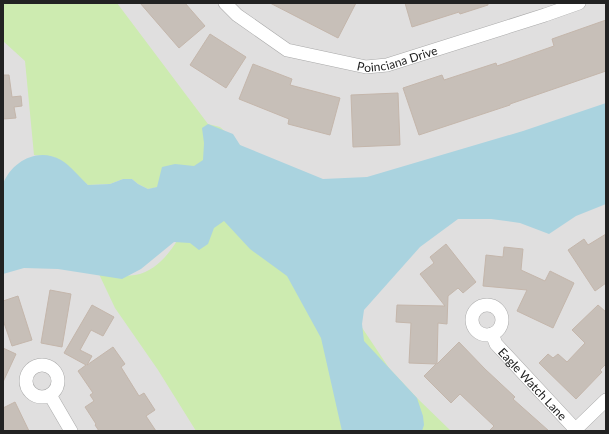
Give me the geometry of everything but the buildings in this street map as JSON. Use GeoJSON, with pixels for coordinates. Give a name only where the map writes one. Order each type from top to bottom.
{"type":"FeatureCollection","features":[{"type":"Feature","properties":{"kind":"street","name":"Poinciana Drive"},"geometry":{"type":"LineString","coordinates":[[225,3],[238,16],[287,50],[366,66],[387,65],[545,16],[579,3]]}},
{"type":"Feature","properties":{"kind":"street","name":"Eagle Watch Lane"},"geometry":{"type":"LineString","coordinates":[[492,334],[496,344],[576,430]]}},
{"type":"Feature","properties":{"kind":"street"},"geometry":{"type":"LineString","coordinates":[[50,395],[71,431]]}},
{"type":"Feature","properties":{"kind":"street"},"geometry":{"type":"LineString","coordinates":[[576,430],[606,400]]}},
{"type":"Feature","properties":{"kind":"shaded area"},"geometry":{"type":"Polygon","coordinates":[[[3,3],[606,3],[606,431],[3,431],[3,3]]]}},
{"type":"Feature","properties":{"kind":"green space"},"geometry":{"type":"Polygon","coordinates":[[[3,3],[117,3],[208,124],[220,127],[240,145],[389,368],[451,431],[196,431],[158,370],[115,308],[98,272],[126,276],[144,273],[165,257],[186,227],[163,168],[158,187],[148,189],[132,179],[123,179],[110,184],[88,185],[54,157],[34,155],[25,61],[3,41],[3,3]]]}},
{"type":"Feature","properties":{"kind":"water"},"geometry":{"type":"Polygon","coordinates":[[[606,103],[606,204],[576,216],[549,234],[520,223],[491,219],[458,219],[420,247],[364,310],[362,324],[364,341],[417,398],[423,416],[424,425],[422,431],[342,431],[321,338],[287,276],[250,249],[224,221],[214,228],[208,244],[199,250],[190,243],[174,242],[141,269],[122,279],[58,269],[24,268],[3,274],[3,184],[13,169],[27,158],[44,155],[52,156],[64,162],[88,185],[110,184],[123,179],[132,179],[148,189],[157,187],[162,167],[175,164],[194,166],[203,160],[204,143],[202,128],[208,124],[233,134],[240,145],[323,179],[367,177],[523,131],[606,103]]]}}]}
